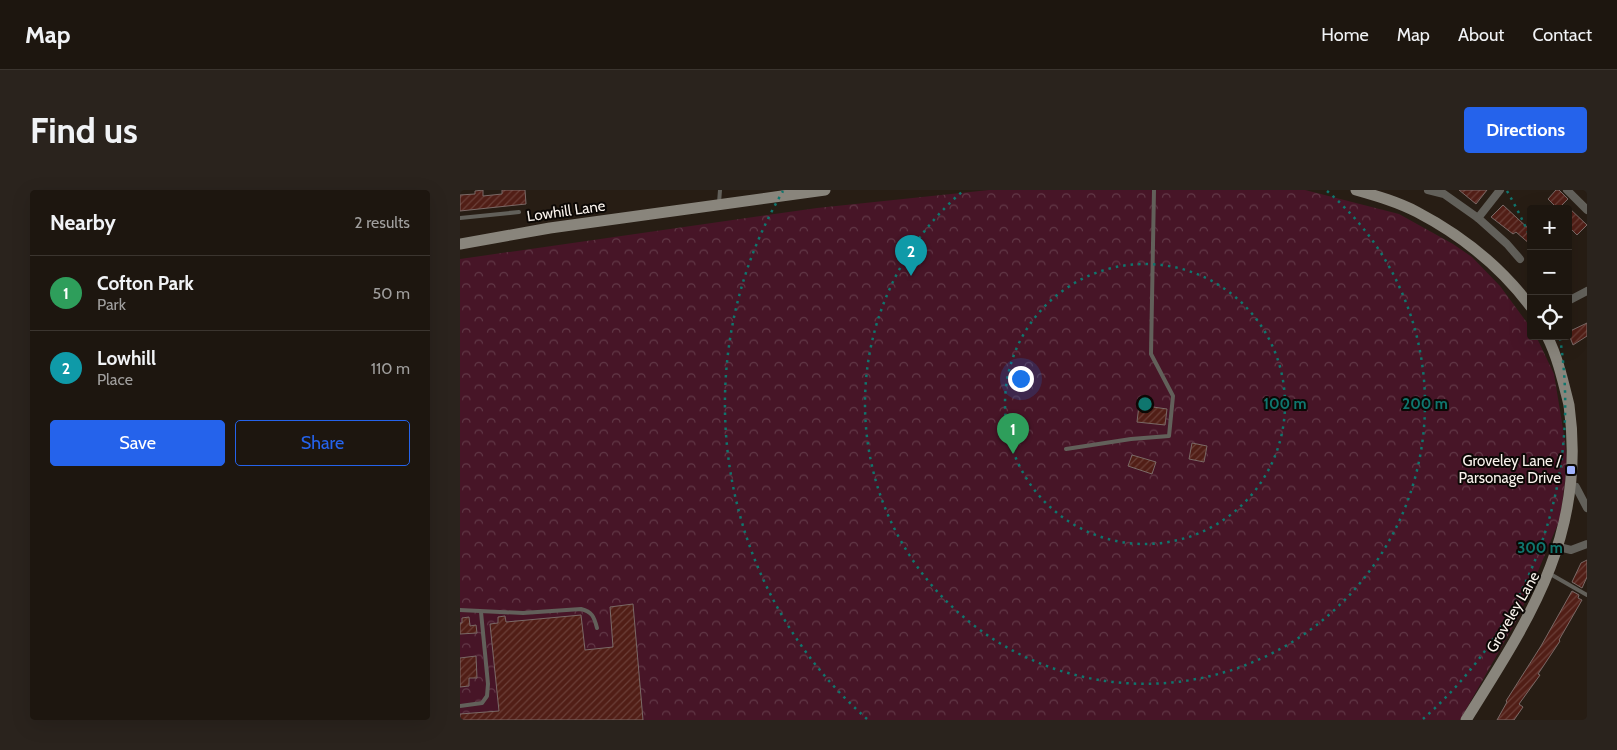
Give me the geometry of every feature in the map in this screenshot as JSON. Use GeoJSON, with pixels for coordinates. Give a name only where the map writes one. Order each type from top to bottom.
{"type":"FeatureCollection","features":[{"type":"Feature","properties":{"kind":"main road","name":"Lowhill Lane"},"geometry":{"type":"LineString","coordinates":[[460,244],[550,228],[719,205],[759,195],[825,190]]}},
{"type":"Feature","properties":{"kind":"main road"},"geometry":{"type":"LineString","coordinates":[[1356,190],[1391,195],[1416,212],[1442,226],[1478,252],[1512,282],[1527,302]]}},
{"type":"Feature","properties":{"kind":"main road","name":"Groveley Lane"},"geometry":{"type":"LineString","coordinates":[[1466,720],[1528,621],[1552,575],[1563,548],[1572,516],[1576,488],[1573,422],[1561,372],[1549,340]]}},
{"type":"Feature","properties":{"kind":"street"},"geometry":{"type":"LineString","coordinates":[[1428,190],[1444,194],[1478,218],[1507,244],[1520,259]]}},
{"type":"Feature","properties":{"kind":"street"},"geometry":{"type":"LineString","coordinates":[[1478,218],[1500,190]]}},
{"type":"Feature","properties":{"kind":"street"},"geometry":{"type":"LineString","coordinates":[[1568,190],[1587,210]]}},
{"type":"Feature","properties":{"kind":"street"},"geometry":{"type":"LineString","coordinates":[[1572,300],[1587,291]]}},
{"type":"Feature","properties":{"kind":"street"},"geometry":{"type":"LineString","coordinates":[[1576,488],[1587,508]]}},
{"type":"Feature","properties":{"kind":"street"},"geometry":{"type":"LineString","coordinates":[[1563,548],[1571,550],[1587,544]]}},
{"type":"Feature","properties":{"kind":"lane"},"geometry":{"type":"LineString","coordinates":[[719,205],[720,190]]}},
{"type":"Feature","properties":{"kind":"lane"},"geometry":{"type":"LineString","coordinates":[[1066,450],[1131,439],[1168,436],[1173,396],[1151,354],[1154,190]]}},
{"type":"Feature","properties":{"kind":"lane"},"geometry":{"type":"LineString","coordinates":[[460,218],[519,212]]}},
{"type":"Feature","properties":{"kind":"lane"},"geometry":{"type":"LineString","coordinates":[[1552,575],[1587,595]]}},
{"type":"Feature","properties":{"kind":"lane"},"geometry":{"type":"LineString","coordinates":[[460,610],[523,614],[581,609],[590,612],[594,616],[597,628]]}},
{"type":"Feature","properties":{"kind":"lane"},"geometry":{"type":"LineString","coordinates":[[460,706],[482,703],[487,696],[488,684],[481,612]]}},
{"type":"Feature","properties":{"kind":"green space"},"geometry":{"type":"Polygon","coordinates":[[[989,190],[1305,190],[1399,214],[1453,244],[1472,257],[1500,286],[1527,323],[1527,340],[1538,340],[1554,374],[1565,441],[1567,467],[1560,519],[1519,616],[1460,720],[460,720],[460,259],[817,208],[989,190]]]}},
{"type":"Feature","properties":{"kind":"building"},"geometry":{"type":"Polygon","coordinates":[[[483,190],[483,196],[502,194],[502,190],[525,190],[526,204],[460,211],[460,195],[475,194],[475,191],[483,190]]]}},
{"type":"Feature","properties":{"kind":"building"},"geometry":{"type":"Polygon","coordinates":[[[1459,190],[1487,190],[1476,204],[1459,190]]]}},
{"type":"Feature","properties":{"kind":"building"},"geometry":{"type":"Polygon","coordinates":[[[1556,190],[1559,190],[1568,199],[1562,205],[1554,205],[1548,199],[1556,190]]]}},
{"type":"Feature","properties":{"kind":"building"},"geometry":{"type":"Polygon","coordinates":[[[1503,205],[1527,227],[1527,242],[1516,232],[1513,234],[1491,217],[1503,205]]]}},
{"type":"Feature","properties":{"kind":"building"},"geometry":{"type":"Polygon","coordinates":[[[1572,211],[1587,225],[1577,235],[1572,230],[1572,211]]]}},
{"type":"Feature","properties":{"kind":"building"},"geometry":{"type":"Polygon","coordinates":[[[1587,323],[1587,336],[1573,345],[1571,340],[1572,330],[1587,323]]]}},
{"type":"Feature","properties":{"kind":"building"},"geometry":{"type":"Polygon","coordinates":[[[1139,405],[1167,409],[1165,425],[1137,422],[1139,405]]]}},
{"type":"Feature","properties":{"kind":"building"},"geometry":{"type":"Polygon","coordinates":[[[1192,443],[1207,446],[1204,462],[1189,459],[1192,443]]]}},
{"type":"Feature","properties":{"kind":"building"},"geometry":{"type":"Polygon","coordinates":[[[1132,455],[1156,462],[1152,474],[1128,466],[1132,455]]]}},
{"type":"Feature","properties":{"kind":"building"},"geometry":{"type":"Polygon","coordinates":[[[1587,560],[1587,577],[1582,588],[1572,582],[1581,563],[1587,560]]]}},
{"type":"Feature","properties":{"kind":"building"},"geometry":{"type":"Polygon","coordinates":[[[1572,591],[1579,595],[1578,598],[1582,600],[1560,641],[1538,674],[1540,675],[1519,704],[1523,707],[1514,720],[1497,720],[1506,701],[1541,646],[1572,591]]]}},
{"type":"Feature","properties":{"kind":"building"},"geometry":{"type":"Polygon","coordinates":[[[633,604],[643,720],[460,720],[460,714],[499,711],[490,624],[498,623],[498,617],[505,616],[506,622],[581,615],[585,650],[613,647],[610,607],[633,604]]]}},
{"type":"Feature","properties":{"kind":"building"},"geometry":{"type":"Polygon","coordinates":[[[469,617],[470,626],[476,625],[477,633],[460,634],[462,618],[469,617]]]}},
{"type":"Feature","properties":{"kind":"building"},"geometry":{"type":"Polygon","coordinates":[[[476,656],[477,678],[469,678],[469,686],[460,687],[460,658],[476,656]]]}},
{"type":"Feature","properties":{"kind":"place","name":"Lowhill"},"geometry":{"type":"Point","coordinates":[911,276]}},
{"type":"Feature","properties":{"kind":"place","name":"Cofton Park"},"geometry":{"type":"Point","coordinates":[1013,454]}},
{"type":"Feature","properties":{"kind":"place","name":"Groveley Lane / Parsonage Drive"},"geometry":{"type":"Point","coordinates":[1571,470]}}]}
